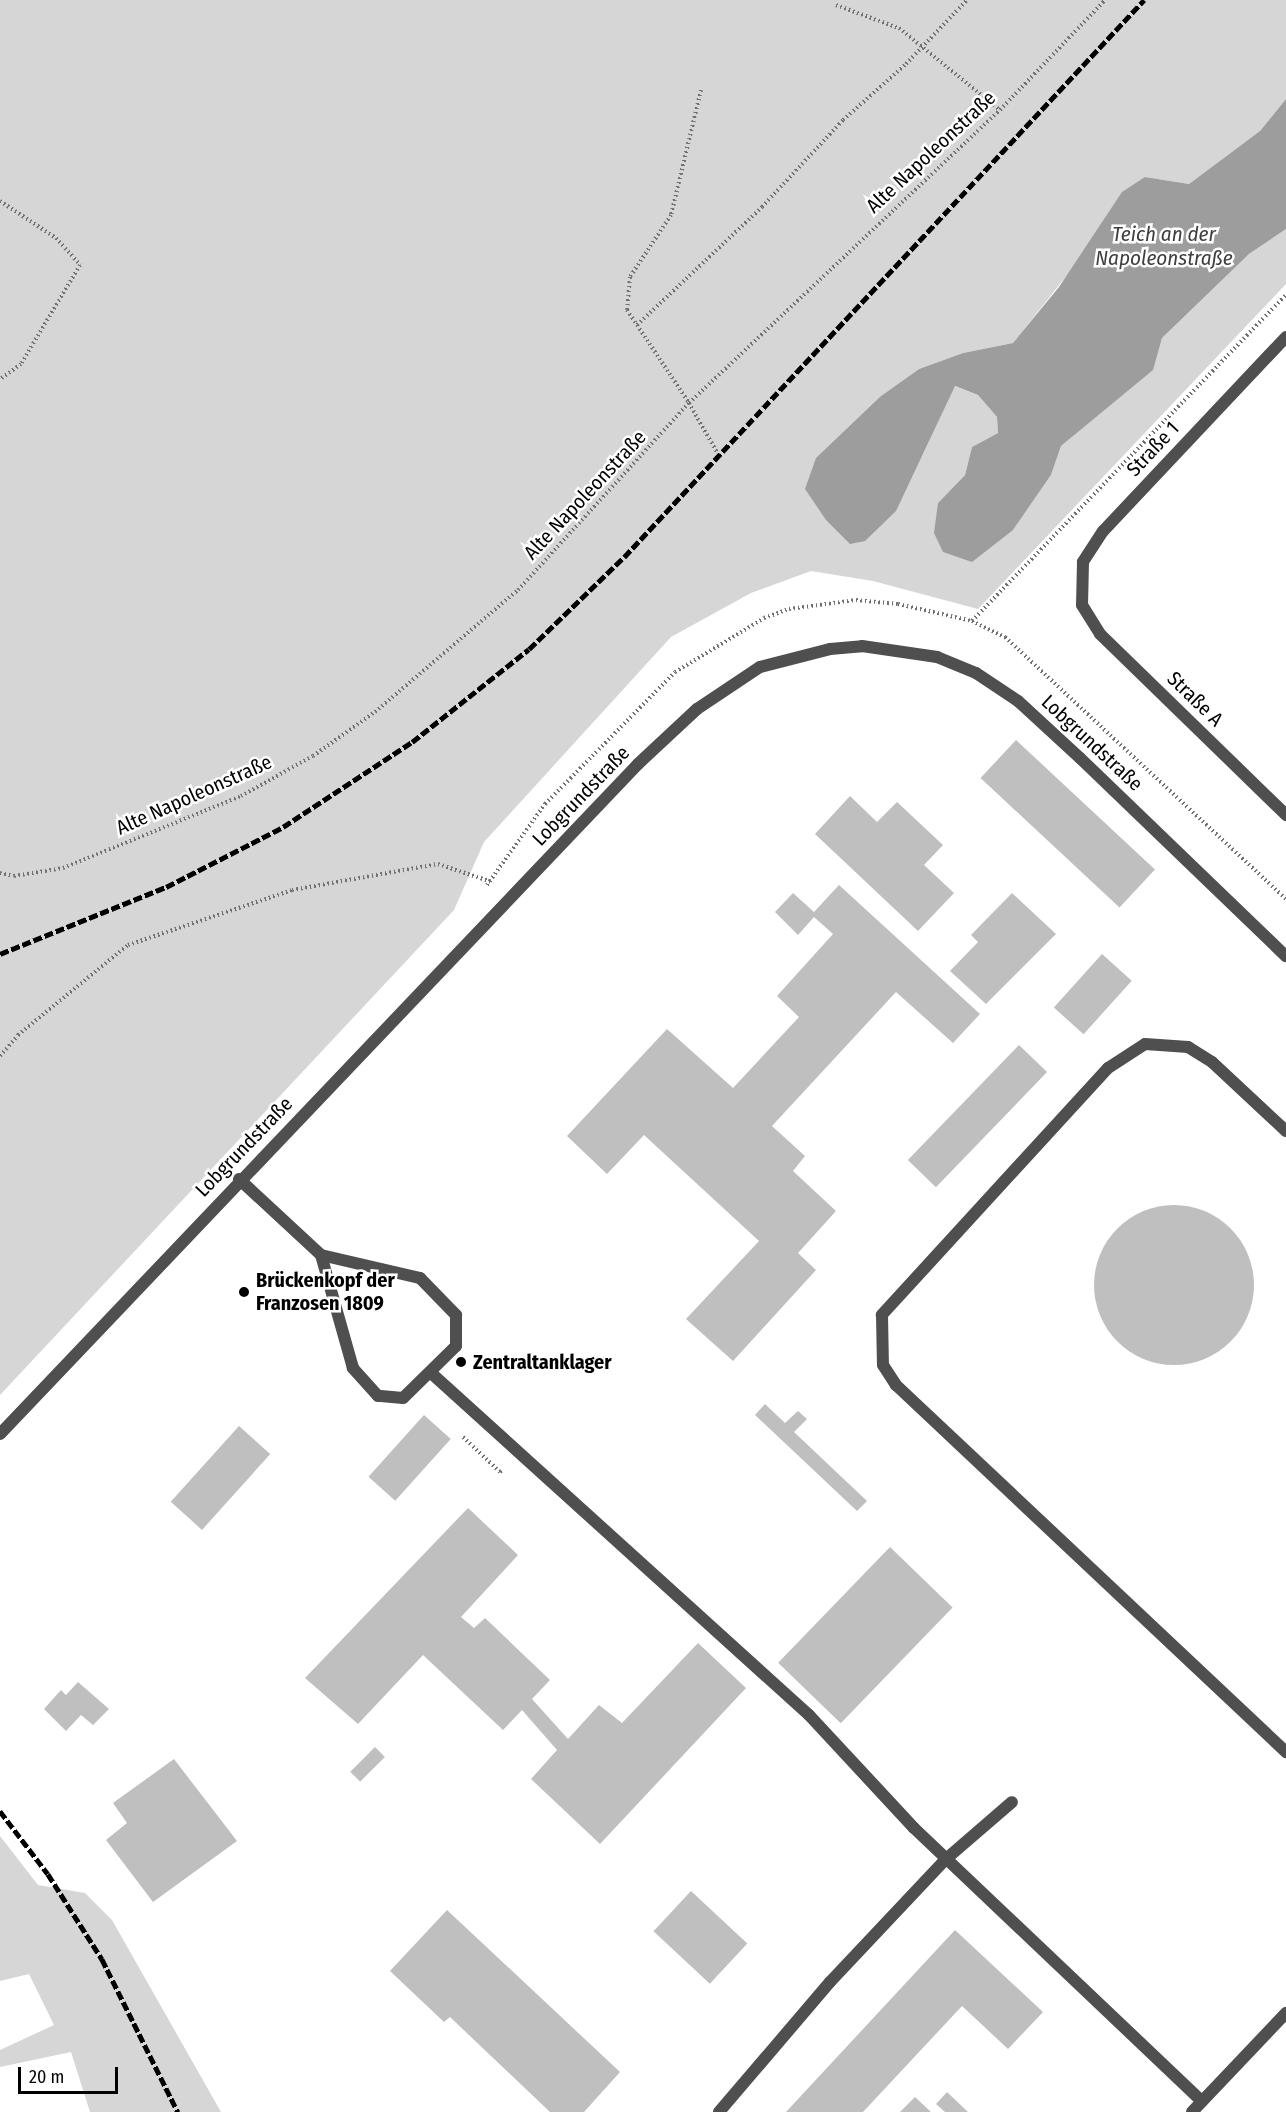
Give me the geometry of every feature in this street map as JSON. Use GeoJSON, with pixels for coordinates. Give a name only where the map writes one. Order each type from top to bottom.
{"type":"FeatureCollection","features":[{"type":"Feature","properties":{"kind":"street","name":"Straße 1"},"geometry":{"type":"LineString","coordinates":[[1082,605],[1083,562],[1103,531],[1286,337]]}},
{"type":"Feature","properties":{"kind":"street","name":"Straße A"},"geometry":{"type":"LineString","coordinates":[[1082,605],[1100,634],[1286,815]]}},
{"type":"Feature","properties":{"kind":"street","name":"Lobgrundstraße"},"geometry":{"type":"LineString","coordinates":[[0,1434],[239,1179],[638,764],[731,683],[788,657],[830,649],[900,649],[938,657],[976,673],[1018,701],[1286,956]]}},
{"type":"Feature","properties":{"kind":"street"},"geometry":{"type":"LineString","coordinates":[[1286,1131],[1212,1062],[1188,1047],[1145,1044],[1108,1068],[882,1315],[884,1365],[896,1385],[1286,1752]]}},
{"type":"Feature","properties":{"kind":"street"},"geometry":{"type":"LineString","coordinates":[[239,1179],[321,1255],[420,1278],[456,1315],[456,1346],[404,1398],[378,1396],[353,1368],[321,1255]]}},
{"type":"Feature","properties":{"kind":"street"},"geometry":{"type":"LineString","coordinates":[[430,1372],[809,1715],[946,1859],[1202,2101]]}},
{"type":"Feature","properties":{"kind":"street"},"geometry":{"type":"LineString","coordinates":[[719,2112],[830,1982],[946,1859],[1012,1802]]}},
{"type":"Feature","properties":{"kind":"street"},"geometry":{"type":"LineString","coordinates":[[1192,2112],[1286,2013]]}},
{"type":"Feature","properties":{"kind":"path"},"geometry":{"type":"LineString","coordinates":[[637,325],[762,207],[843,120],[922,47],[966,0]]}},
{"type":"Feature","properties":{"kind":"path","name":"Alte Napoleonstraße"},"geometry":{"type":"LineString","coordinates":[[0,873],[14,876],[63,868],[241,796],[313,756],[375,712],[518,590],[689,403],[1000,110],[1105,0]]}},
{"type":"Feature","properties":{"kind":"path"},"geometry":{"type":"LineString","coordinates":[[836,5],[899,27],[1000,110]]}},
{"type":"Feature","properties":{"kind":"path"},"geometry":{"type":"LineString","coordinates":[[701,90],[671,216],[630,277],[627,310],[689,403],[719,456]]}},
{"type":"Feature","properties":{"kind":"path"},"geometry":{"type":"LineString","coordinates":[[0,201],[56,238],[80,265],[21,364],[0,379]]}},
{"type":"Feature","properties":{"kind":"path"},"geometry":{"type":"LineString","coordinates":[[972,621],[1286,295]]}},
{"type":"Feature","properties":{"kind":"path"},"geometry":{"type":"LineString","coordinates":[[0,1056],[18,1035],[128,945],[292,890],[438,864],[491,880],[544,804],[644,699],[675,672],[729,637],[789,609],[856,600],[898,604],[972,621],[1005,638],[1286,899]]}},
{"type":"Feature","properties":{"kind":"shaded area"},"geometry":{"type":"Polygon","coordinates":[[[0,0],[1286,0],[1286,99],[1260,131],[1189,184],[1145,177],[1013,343],[963,353],[919,369],[881,396],[922,456],[954,386],[978,395],[997,417],[998,433],[972,447],[965,475],[938,503],[1013,530],[1051,475],[1061,446],[1152,370],[1162,338],[1249,254],[1286,229],[1286,284],[978,609],[873,581],[811,571],[751,593],[671,637],[484,842],[454,910],[0,1395],[0,0]]]}},
{"type":"Feature","properties":{"kind":"shaded area"},"geometry":{"type":"Polygon","coordinates":[[[0,1836],[38,1885],[85,1893],[112,1920],[221,2112],[90,2112],[71,2052],[0,2067],[0,2050],[54,2025],[29,1974],[0,1981],[0,1836]]]}},
{"type":"Feature","properties":{"kind":"water","name":"Teich an der Napoleonstraße"},"geometry":{"type":"Polygon","coordinates":[[[1286,99],[1286,229],[1249,254],[1162,338],[1153,370],[1061,446],[1051,475],[1013,530],[972,562],[943,552],[934,533],[938,503],[965,475],[972,447],[998,433],[997,417],[978,395],[955,386],[896,511],[865,541],[850,544],[826,520],[805,489],[816,458],[881,396],[919,369],[963,353],[1013,343],[1059,287],[1122,192],[1145,177],[1189,184],[1260,131],[1286,99]]]}},
{"type":"Feature","properties":{"kind":"building"},"geometry":{"type":"Polygon","coordinates":[[[1016,740],[1155,870],[1119,908],[981,778],[1016,740]]]}},
{"type":"Feature","properties":{"kind":"building"},"geometry":{"type":"Polygon","coordinates":[[[850,796],[877,822],[897,802],[943,845],[924,865],[954,893],[918,931],[815,834],[850,796]]]}},
{"type":"Feature","properties":{"kind":"building"},"geometry":{"type":"Polygon","coordinates":[[[839,885],[980,1014],[953,1043],[896,992],[772,1126],[805,1156],[793,1171],[836,1211],[798,1253],[816,1270],[733,1361],[686,1319],[759,1241],[644,1135],[607,1174],[567,1136],[667,1029],[733,1088],[799,1017],[777,996],[833,934],[814,917],[798,935],[775,912],[793,893],[814,912],[839,885]]]}},
{"type":"Feature","properties":{"kind":"building"},"geometry":{"type":"Polygon","coordinates":[[[1012,893],[1056,934],[986,1004],[950,971],[978,942],[971,935],[1012,893]]]}},
{"type":"Feature","properties":{"kind":"building"},"geometry":{"type":"Polygon","coordinates":[[[1102,954],[1132,981],[1084,1034],[1054,1008],[1102,954]]]}},
{"type":"Feature","properties":{"kind":"building"},"geometry":{"type":"Polygon","coordinates":[[[1019,1045],[1047,1072],[936,1187],[908,1160],[1019,1045]]]}},
{"type":"Feature","properties":{"kind":"building"},"geometry":{"type":"Polygon","coordinates":[[[1174,1205],[1205,1211],[1231,1228],[1248,1254],[1254,1285],[1248,1316],[1231,1342],[1205,1359],[1174,1365],[1143,1359],[1117,1342],[1100,1316],[1094,1285],[1100,1254],[1117,1228],[1143,1211],[1174,1205]]]}},
{"type":"Feature","properties":{"kind":"building"},"geometry":{"type":"Polygon","coordinates":[[[765,1404],[785,1423],[798,1411],[807,1419],[794,1432],[867,1501],[857,1511],[755,1415],[765,1404]]]}},
{"type":"Feature","properties":{"kind":"building"},"geometry":{"type":"Polygon","coordinates":[[[424,1415],[451,1439],[395,1501],[368,1477],[424,1415]]]}},
{"type":"Feature","properties":{"kind":"building"},"geometry":{"type":"Polygon","coordinates":[[[239,1426],[270,1454],[202,1530],[171,1502],[239,1426]]]}},
{"type":"Feature","properties":{"kind":"building"},"geometry":{"type":"Polygon","coordinates":[[[468,1508],[518,1555],[461,1617],[474,1628],[485,1618],[550,1680],[532,1699],[568,1739],[599,1705],[622,1723],[698,1643],[746,1688],[600,1844],[531,1779],[557,1750],[522,1710],[503,1730],[423,1655],[358,1724],[305,1678],[468,1508]]]}},
{"type":"Feature","properties":{"kind":"building"},"geometry":{"type":"Polygon","coordinates":[[[890,1547],[953,1607],[841,1723],[778,1663],[890,1547]]]}},
{"type":"Feature","properties":{"kind":"building"},"geometry":{"type":"Polygon","coordinates":[[[78,1682],[109,1709],[93,1725],[81,1715],[66,1731],[44,1709],[61,1690],[66,1695],[78,1682]]]}},
{"type":"Feature","properties":{"kind":"building"},"geometry":{"type":"Polygon","coordinates":[[[375,1747],[385,1757],[360,1782],[350,1772],[375,1747]]]}},
{"type":"Feature","properties":{"kind":"building"},"geometry":{"type":"Polygon","coordinates":[[[174,1759],[237,1841],[153,1902],[106,1840],[127,1823],[113,1803],[174,1759]]]}},
{"type":"Feature","properties":{"kind":"building"},"geometry":{"type":"Polygon","coordinates":[[[691,1891],[747,1944],[710,1984],[653,1931],[691,1891]]]}},
{"type":"Feature","properties":{"kind":"building"},"geometry":{"type":"Polygon","coordinates":[[[447,1910],[620,2072],[584,2112],[550,2112],[450,2017],[444,2022],[390,1971],[447,1910]]]}},
{"type":"Feature","properties":{"kind":"building"},"geometry":{"type":"Polygon","coordinates":[[[955,1930],[1043,2012],[1008,2049],[962,2006],[863,2112],[786,2112],[955,1930]]]}},
{"type":"Feature","properties":{"kind":"building"},"geometry":{"type":"Polygon","coordinates":[[[947,2092],[968,2112],[945,2112],[936,2104],[947,2092]]]}},
{"type":"Feature","properties":{"kind":"building"},"geometry":{"type":"Polygon","coordinates":[[[915,2097],[931,2112],[900,2112],[915,2097]]]}},
{"type":"Feature","properties":{"kind":"railway"},"geometry":{"type":"LineString","coordinates":[[0,954],[166,887],[283,827],[412,742],[529,649],[624,557],[1144,0]]}},
{"type":"Feature","properties":{"kind":"railway"},"geometry":{"type":"LineString","coordinates":[[0,1811],[48,1874],[102,1959],[178,2112]]}},
{"type":"Feature","properties":{"kind":"place","name":"Brückenkopf der Franzosen 1809"},"geometry":{"type":"Point","coordinates":[244,1292]}},
{"type":"Feature","properties":{"kind":"place","name":"Zentraltanklager"},"geometry":{"type":"Point","coordinates":[461,1362]}}]}
